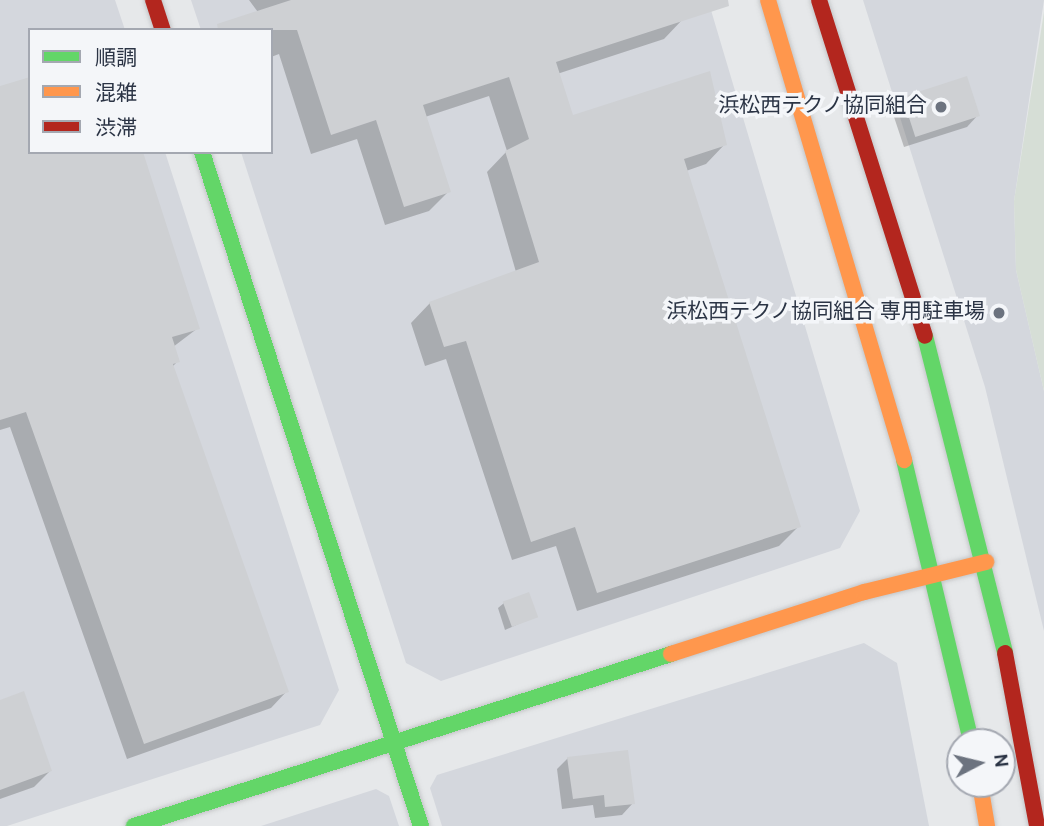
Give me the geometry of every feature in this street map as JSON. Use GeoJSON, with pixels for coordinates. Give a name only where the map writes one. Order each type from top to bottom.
{"type":"FeatureCollection","features":[{"type":"Feature","properties":{"kind":"street"},"geometry":{"type":"LineString","coordinates":[[153,0],[162,28]]}},
{"type":"Feature","properties":{"kind":"street"},"geometry":{"type":"LineString","coordinates":[[768,0],[893,412],[934,574],[968,728]]}},
{"type":"Feature","properties":{"kind":"street"},"geometry":{"type":"LineString","coordinates":[[819,0],[914,292],[986,562],[1037,826]]}},
{"type":"Feature","properties":{"kind":"street"},"geometry":{"type":"LineString","coordinates":[[203,154],[421,826]]}},
{"type":"Feature","properties":{"kind":"street"},"geometry":{"type":"LineString","coordinates":[[134,826],[934,574],[986,562]]}},
{"type":"Feature","properties":{"kind":"street"},"geometry":{"type":"LineString","coordinates":[[982,798],[987,826]]}},
{"type":"Feature","properties":{"kind":"shaded area"},"geometry":{"type":"Polygon","coordinates":[[[0,0],[115,0],[124,28],[28,28],[28,154],[166,154],[339,690],[320,725],[7,826],[0,826],[0,0]]]}},
{"type":"Feature","properties":{"kind":"shaded area"},"geometry":{"type":"Polygon","coordinates":[[[191,0],[708,0],[860,511],[840,548],[441,681],[406,663],[242,154],[273,154],[273,28],[200,28],[191,0]]]}},
{"type":"Feature","properties":{"kind":"shaded area"},"geometry":{"type":"Polygon","coordinates":[[[863,0],[1044,0],[1014,201],[1016,270],[1044,391],[1044,631],[985,387],[863,0]]]}},
{"type":"Feature","properties":{"kind":"shaded area"},"geometry":{"type":"Polygon","coordinates":[[[1044,12],[1044,391],[1016,270],[1014,201],[1044,12]]]}},
{"type":"Feature","properties":{"kind":"shaded area"},"geometry":{"type":"Polygon","coordinates":[[[864,643],[897,663],[929,826],[442,826],[430,788],[437,775],[864,643]]]}},
{"type":"Feature","properties":{"kind":"shaded area"},"geometry":{"type":"Polygon","coordinates":[[[376,789],[389,796],[399,826],[261,826],[376,789]]]}},
{"type":"Feature","properties":{"kind":"building"},"geometry":{"type":"Polygon","coordinates":[[[291,0],[728,0],[729,6],[556,62],[573,115],[710,71],[727,145],[684,159],[801,527],[597,593],[575,527],[531,542],[466,341],[444,347],[429,302],[539,262],[505,151],[529,139],[509,77],[423,105],[451,192],[404,207],[376,120],[331,135],[297,30],[218,28],[217,24],[291,0]]]}},
{"type":"Feature","properties":{"kind":"building"},"geometry":{"type":"Polygon","coordinates":[[[967,76],[980,116],[915,137],[902,97],[967,76]]]}},
{"type":"Feature","properties":{"kind":"building"},"geometry":{"type":"Polygon","coordinates":[[[28,78],[28,154],[144,154],[200,329],[172,337],[180,362],[173,364],[289,692],[144,744],[26,412],[0,420],[0,86],[28,78]]]}},
{"type":"Feature","properties":{"kind":"building"},"geometry":{"type":"Polygon","coordinates":[[[529,592],[538,617],[512,627],[503,602],[529,592]]]}},
{"type":"Feature","properties":{"kind":"building"},"geometry":{"type":"Polygon","coordinates":[[[24,691],[52,771],[0,790],[0,700],[24,691]]]}},
{"type":"Feature","properties":{"kind":"building"},"geometry":{"type":"Polygon","coordinates":[[[628,750],[635,804],[605,807],[604,795],[573,799],[567,757],[628,750]]]}},
{"type":"Feature","properties":{"kind":"traffic: fast"},"geometry":{"type":"LineString","coordinates":[[203,154],[421,826]]}},
{"type":"Feature","properties":{"kind":"traffic: fast"},"geometry":{"type":"LineString","coordinates":[[925,336],[1005,653]]}},
{"type":"Feature","properties":{"kind":"traffic: fast"},"geometry":{"type":"LineString","coordinates":[[904,460],[968,728]]}},
{"type":"Feature","properties":{"kind":"traffic: fast"},"geometry":{"type":"LineString","coordinates":[[134,826],[671,654]]}},
{"type":"Feature","properties":{"kind":"traffic: slow"},"geometry":{"type":"LineString","coordinates":[[768,0],[904,460]]}},
{"type":"Feature","properties":{"kind":"traffic: slow"},"geometry":{"type":"LineString","coordinates":[[671,654],[864,592],[986,562]]}},
{"type":"Feature","properties":{"kind":"traffic: slow"},"geometry":{"type":"LineString","coordinates":[[982,798],[987,826]]}},
{"type":"Feature","properties":{"kind":"traffic: jam"},"geometry":{"type":"LineString","coordinates":[[153,0],[162,28]]}},
{"type":"Feature","properties":{"kind":"traffic: jam"},"geometry":{"type":"LineString","coordinates":[[819,0],[925,336]]}},
{"type":"Feature","properties":{"kind":"traffic: jam"},"geometry":{"type":"LineString","coordinates":[[1005,653],[1037,826]]}},
{"type":"Feature","properties":{"kind":"place","name":"浜松西テクノ協同組合"},"geometry":{"type":"Point","coordinates":[941,107]}},
{"type":"Feature","properties":{"kind":"place","name":"浜松西テクノ協同組合 専用駐車場"},"geometry":{"type":"Point","coordinates":[999,313]}}]}
